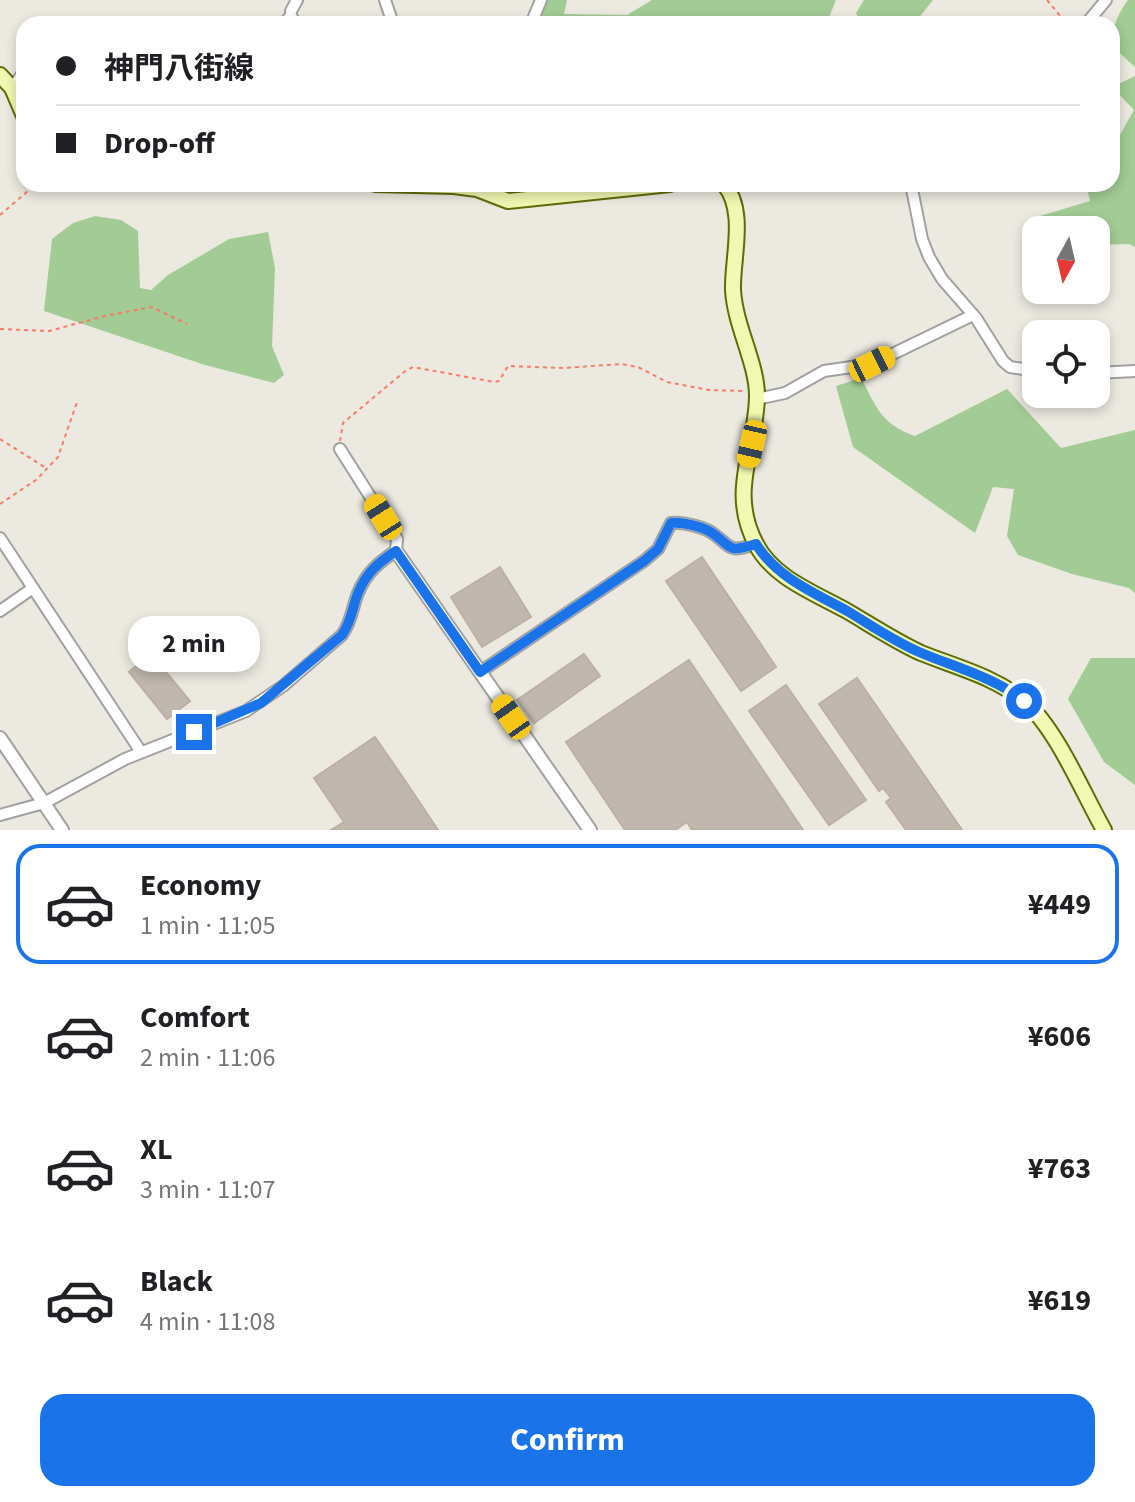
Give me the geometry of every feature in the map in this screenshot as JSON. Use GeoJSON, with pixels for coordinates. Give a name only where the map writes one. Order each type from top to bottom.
{"type":"FeatureCollection","features":[{"type":"Feature","properties":{"kind":"main road"},"geometry":{"type":"LineString","coordinates":[[0,75],[16,97]]}},
{"type":"Feature","properties":{"kind":"main road"},"geometry":{"type":"LineString","coordinates":[[489,192],[508,201],[594,192]]}},
{"type":"Feature","properties":{"kind":"main road"},"geometry":{"type":"LineString","coordinates":[[730,192],[736,221],[733,277],[736,313],[757,394],[742,502],[764,558],[777,570],[904,645],[999,684],[1024,701],[1046,726],[1104,830]]}},
{"type":"Feature","properties":{"kind":"street"},"geometry":{"type":"LineString","coordinates":[[291,11],[297,0]]}},
{"type":"Feature","properties":{"kind":"street"},"geometry":{"type":"LineString","coordinates":[[1093,16],[1106,0]]}},
{"type":"Feature","properties":{"kind":"street"},"geometry":{"type":"LineString","coordinates":[[12,88],[16,83]]}},
{"type":"Feature","properties":{"kind":"street"},"geometry":{"type":"LineString","coordinates":[[912,192],[915,213],[929,257],[942,279],[973,315],[1003,361],[1010,367],[1022,369]]}},
{"type":"Feature","properties":{"kind":"street"},"geometry":{"type":"LineString","coordinates":[[757,394],[785,393],[824,371],[872,364],[973,315]]}},
{"type":"Feature","properties":{"kind":"street"},"geometry":{"type":"LineString","coordinates":[[1110,372],[1135,371]]}},
{"type":"Feature","properties":{"kind":"street"},"geometry":{"type":"LineString","coordinates":[[340,449],[397,539],[396,551],[590,830]]}},
{"type":"Feature","properties":{"kind":"street"},"geometry":{"type":"LineString","coordinates":[[480,672],[644,561],[658,549],[671,523],[679,522],[714,534],[727,547],[739,549],[756,544]]}},
{"type":"Feature","properties":{"kind":"street"},"geometry":{"type":"LineString","coordinates":[[0,538],[141,752]]}},
{"type":"Feature","properties":{"kind":"street"},"geometry":{"type":"LineString","coordinates":[[0,815],[44,803],[141,752],[246,711],[283,686],[342,635],[350,624],[358,594],[367,576],[376,564],[396,551]]}},
{"type":"Feature","properties":{"kind":"street"},"geometry":{"type":"LineString","coordinates":[[0,611],[33,588]]}},
{"type":"Feature","properties":{"kind":"street"},"geometry":{"type":"LineString","coordinates":[[0,738],[62,830]]}},
{"type":"Feature","properties":{"kind":"lane"},"geometry":{"type":"LineString","coordinates":[[287,16],[291,11],[294,16]]}},
{"type":"Feature","properties":{"kind":"path"},"geometry":{"type":"LineString","coordinates":[[1047,0],[1060,16]]}},
{"type":"Feature","properties":{"kind":"path"},"geometry":{"type":"LineString","coordinates":[[0,215],[27,192]]}},
{"type":"Feature","properties":{"kind":"path"},"geometry":{"type":"LineString","coordinates":[[0,329],[49,331],[152,307],[187,324]]}},
{"type":"Feature","properties":{"kind":"path"},"geometry":{"type":"LineString","coordinates":[[340,449],[343,423],[413,367],[494,382],[499,381],[508,366],[563,368],[621,364],[638,367],[667,382],[757,394]]}},
{"type":"Feature","properties":{"kind":"path"},"geometry":{"type":"LineString","coordinates":[[0,504],[48,469],[58,457],[77,402]]}},
{"type":"Feature","properties":{"kind":"path"},"geometry":{"type":"LineString","coordinates":[[0,439],[48,469]]}},
{"type":"Feature","properties":{"kind":"green space"},"geometry":{"type":"Polygon","coordinates":[[[535,0],[567,0],[564,14],[627,15],[652,0],[836,0],[829,16],[528,16],[535,0]]]}},
{"type":"Feature","properties":{"kind":"green space"},"geometry":{"type":"Polygon","coordinates":[[[864,0],[933,0],[920,16],[858,16],[856,13],[864,0]]]}},
{"type":"Feature","properties":{"kind":"green space"},"geometry":{"type":"Polygon","coordinates":[[[1128,0],[1135,0],[1135,67],[1120,53],[1120,12],[1128,0]]]}},
{"type":"Feature","properties":{"kind":"green space"},"geometry":{"type":"Polygon","coordinates":[[[1135,76],[1135,247],[1129,244],[1110,245],[1110,216],[1040,216],[1090,201],[1088,192],[1120,192],[1120,135],[1134,110],[1120,95],[1120,83],[1135,76]]]}},
{"type":"Feature","properties":{"kind":"green space"},"geometry":{"type":"Polygon","coordinates":[[[95,216],[121,220],[138,231],[140,288],[151,290],[168,275],[229,239],[268,232],[275,268],[272,346],[284,375],[274,383],[205,365],[44,311],[52,239],[73,223],[95,216]]]}},
{"type":"Feature","properties":{"kind":"green space"},"geometry":{"type":"Polygon","coordinates":[[[861,378],[887,420],[915,436],[1007,389],[1061,448],[1135,430],[1135,593],[1129,588],[1072,574],[1018,555],[1007,536],[1014,489],[993,487],[975,533],[853,447],[836,386],[861,378]]]}},
{"type":"Feature","properties":{"kind":"green space"},"geometry":{"type":"Polygon","coordinates":[[[1091,658],[1135,658],[1135,785],[1104,762],[1068,699],[1091,658]]]}},
{"type":"Feature","properties":{"kind":"building"},"geometry":{"type":"Polygon","coordinates":[[[702,557],[776,667],[741,691],[666,581],[702,557]]]}},
{"type":"Feature","properties":{"kind":"building"},"geometry":{"type":"Polygon","coordinates":[[[500,567],[531,617],[482,647],[451,597],[500,567]]]}},
{"type":"Feature","properties":{"kind":"building"},"geometry":{"type":"Polygon","coordinates":[[[151,654],[190,701],[167,719],[129,672],[151,654]]]}},
{"type":"Feature","properties":{"kind":"building"},"geometry":{"type":"Polygon","coordinates":[[[584,654],[600,676],[534,723],[517,700],[584,654]]]}},
{"type":"Feature","properties":{"kind":"building"},"geometry":{"type":"Polygon","coordinates":[[[689,660],[803,830],[692,830],[687,822],[675,830],[625,830],[566,742],[689,660]]]}},
{"type":"Feature","properties":{"kind":"building"},"geometry":{"type":"Polygon","coordinates":[[[857,678],[962,830],[906,830],[886,802],[891,798],[883,788],[879,791],[819,704],[857,678]]]}},
{"type":"Feature","properties":{"kind":"building"},"geometry":{"type":"Polygon","coordinates":[[[786,685],[866,800],[829,825],[749,711],[786,685]]]}},
{"type":"Feature","properties":{"kind":"building"},"geometry":{"type":"Polygon","coordinates":[[[375,737],[438,830],[331,830],[344,822],[314,778],[375,737]]]}},
{"type":"Feature","properties":{"kind":"route"},"geometry":{"type":"LineString","coordinates":[[194,732],[261,703],[342,635],[350,624],[358,594],[367,576],[376,564],[396,551],[480,672],[644,561],[658,549],[671,523],[679,522],[714,534],[727,547],[739,549],[756,544],[764,558],[777,570],[803,586],[904,645],[999,684],[1024,701]]}}]}
